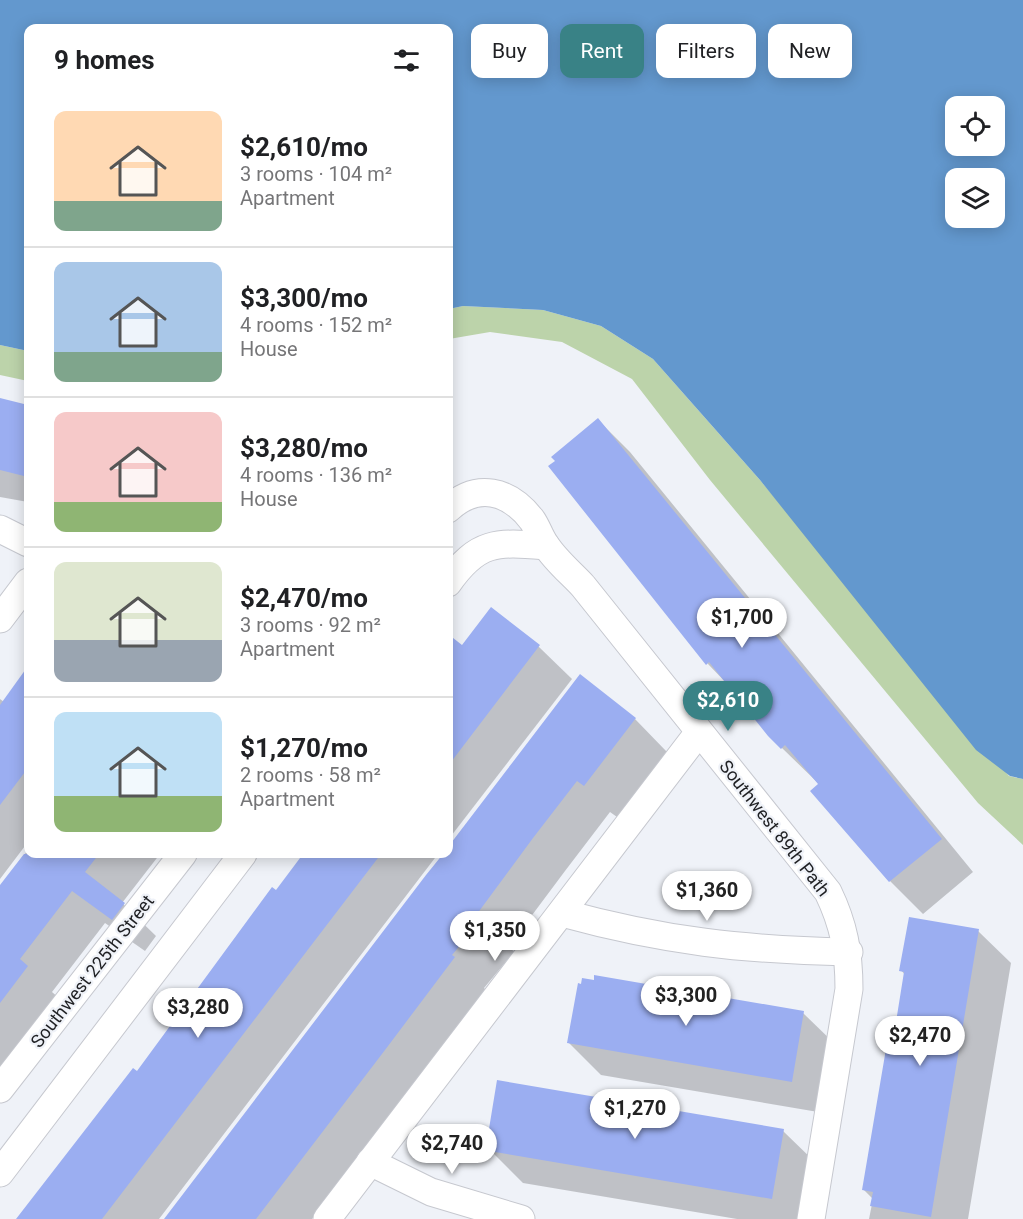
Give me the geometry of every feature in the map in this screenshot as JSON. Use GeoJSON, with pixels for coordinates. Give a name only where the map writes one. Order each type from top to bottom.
{"type":"FeatureCollection","features":[{"type":"Feature","properties":{"kind":"street"},"geometry":{"type":"LineString","coordinates":[[453,505],[466,495],[476,492],[498,493],[524,510],[533,521],[546,546]]}},
{"type":"Feature","properties":{"kind":"street"},"geometry":{"type":"LineString","coordinates":[[0,529],[24,541]]}},
{"type":"Feature","properties":{"kind":"street"},"geometry":{"type":"LineString","coordinates":[[453,577],[480,549],[504,542],[546,546]]}},
{"type":"Feature","properties":{"kind":"street","name":"Southwest 89th Path"},"geometry":{"type":"LineString","coordinates":[[546,546],[583,586],[815,873],[837,909],[849,952],[847,1006],[811,1219]]}},
{"type":"Feature","properties":{"kind":"street"},"geometry":{"type":"LineString","coordinates":[[0,619],[24,587]]}},
{"type":"Feature","properties":{"kind":"street"},"geometry":{"type":"LineString","coordinates":[[327,1219],[699,732]]}},
{"type":"Feature","properties":{"kind":"street","name":"Southwest 225th Street"},"geometry":{"type":"LineString","coordinates":[[0,1089],[180,858]]}},
{"type":"Feature","properties":{"kind":"street"},"geometry":{"type":"LineString","coordinates":[[0,1173],[240,858]]}},
{"type":"Feature","properties":{"kind":"street"},"geometry":{"type":"LineString","coordinates":[[562,913],[630,931],[709,945],[849,952]]}},
{"type":"Feature","properties":{"kind":"street"},"geometry":{"type":"LineString","coordinates":[[370,1162],[431,1192],[521,1219]]}},
{"type":"Feature","properties":{"kind":"green space"},"geometry":{"type":"Polygon","coordinates":[[[463,306],[543,310],[601,326],[653,359],[760,480],[1009,776],[1023,779],[1023,845],[978,803],[710,480],[632,379],[562,342],[490,332],[453,338],[453,308],[463,306]]]}},
{"type":"Feature","properties":{"kind":"green space"},"geometry":{"type":"Polygon","coordinates":[[[0,345],[24,350],[24,380],[0,375],[0,345]]]}},
{"type":"Feature","properties":{"kind":"water"},"geometry":{"type":"Polygon","coordinates":[[[0,0],[1023,0],[1023,779],[1010,776],[976,750],[760,480],[653,359],[601,326],[543,310],[463,306],[453,308],[453,24],[24,24],[24,350],[0,345],[0,0]]]}},
{"type":"Feature","properties":{"kind":"building"},"geometry":{"type":"Polygon","coordinates":[[[0,398],[24,404],[24,476],[0,470],[0,398]]]}},
{"type":"Feature","properties":{"kind":"building"},"geometry":{"type":"Polygon","coordinates":[[[598,418],[942,839],[889,882],[810,791],[818,784],[785,745],[781,749],[768,736],[709,662],[706,665],[548,466],[555,461],[551,457],[598,418]]]}},
{"type":"Feature","properties":{"kind":"building"},"geometry":{"type":"Polygon","coordinates":[[[491,607],[540,645],[453,759],[453,638],[462,645],[491,607]]]}},
{"type":"Feature","properties":{"kind":"building"},"geometry":{"type":"Polygon","coordinates":[[[24,672],[24,773],[0,805],[0,705],[24,672]]]}},
{"type":"Feature","properties":{"kind":"building"},"geometry":{"type":"Polygon","coordinates":[[[580,674],[636,718],[584,786],[577,781],[533,838],[477,914],[483,918],[452,955],[455,957],[256,1219],[164,1219],[426,875],[440,858],[453,858],[453,840],[580,674]]]}},
{"type":"Feature","properties":{"kind":"building"},"geometry":{"type":"Polygon","coordinates":[[[24,854],[24,858],[96,858],[85,872],[125,903],[112,920],[72,891],[20,959],[28,966],[0,1003],[0,885],[24,854]]]}},
{"type":"Feature","properties":{"kind":"building"},"geometry":{"type":"Polygon","coordinates":[[[300,858],[378,858],[102,1219],[16,1219],[133,1068],[137,1071],[272,887],[276,890],[300,858]]]}},
{"type":"Feature","properties":{"kind":"building"},"geometry":{"type":"Polygon","coordinates":[[[909,917],[979,929],[931,1217],[870,1206],[873,1192],[862,1190],[887,1043],[893,1021],[896,1022],[904,972],[899,971],[909,917]]]}},
{"type":"Feature","properties":{"kind":"building"},"geometry":{"type":"Polygon","coordinates":[[[594,975],[804,1011],[792,1082],[567,1043],[578,983],[581,984],[582,978],[594,980],[594,975]]]}},
{"type":"Feature","properties":{"kind":"building"},"geometry":{"type":"Polygon","coordinates":[[[497,1080],[784,1129],[772,1199],[489,1151],[491,1141],[487,1141],[497,1080]]]}}]}
